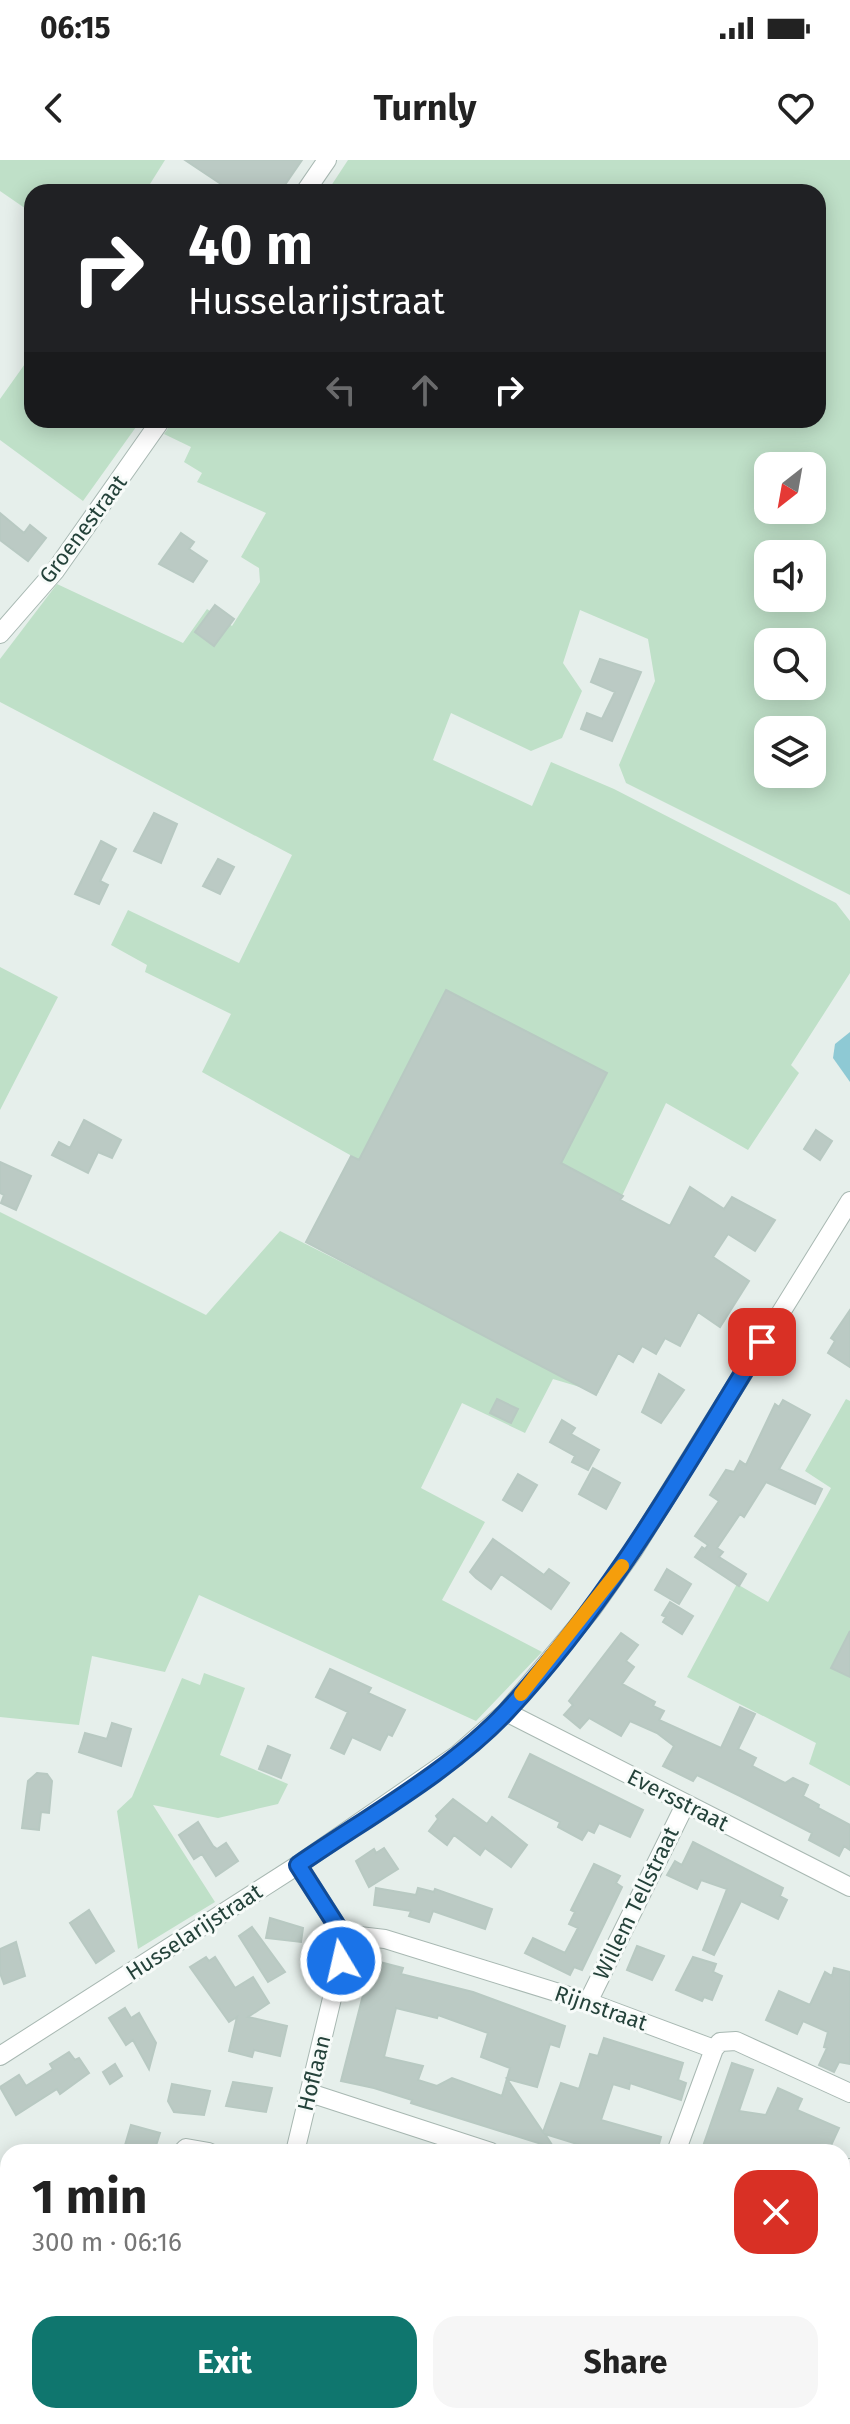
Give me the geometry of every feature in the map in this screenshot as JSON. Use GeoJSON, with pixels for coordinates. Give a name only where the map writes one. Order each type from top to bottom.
{"type":"FeatureCollection","features":[{"type":"Feature","properties":{"kind":"street"},"geometry":{"type":"LineString","coordinates":[[310,184],[327,160]]}},
{"type":"Feature","properties":{"kind":"street","name":"Groenestraat"},"geometry":{"type":"LineString","coordinates":[[0,634],[55,571],[155,428]]}},
{"type":"Feature","properties":{"kind":"street","name":"Husselarijstraat"},"geometry":{"type":"LineString","coordinates":[[0,2056],[298,1865],[457,1755],[506,1712],[592,1609],[633,1551],[850,1201]]}},
{"type":"Feature","properties":{"kind":"street","name":"Eversstraat"},"geometry":{"type":"LineString","coordinates":[[506,1712],[850,1887]]}},
{"type":"Feature","properties":{"kind":"street","name":"Willem Tellstraat"},"geometry":{"type":"LineString","coordinates":[[588,2002],[685,1805]]}},
{"type":"Feature","properties":{"kind":"street"},"geometry":{"type":"LineString","coordinates":[[298,1865],[342,1934]]}},
{"type":"Feature","properties":{"kind":"street","name":"Rijnstraat"},"geometry":{"type":"LineString","coordinates":[[342,1934],[385,1939],[588,2002],[714,2049],[720,2042],[736,2041],[850,2093]]}},
{"type":"Feature","properties":{"kind":"street","name":"Hoflaan"},"geometry":{"type":"LineString","coordinates":[[297,2144],[341,1961],[342,1934]]}},
{"type":"Feature","properties":{"kind":"street"},"geometry":{"type":"LineString","coordinates":[[679,2144],[714,2049]]}},
{"type":"Feature","properties":{"kind":"street"},"geometry":{"type":"LineString","coordinates":[[310,2093],[466,2144]]}},
{"type":"Feature","properties":{"kind":"green space"},"geometry":{"type":"Polygon","coordinates":[[[0,160],[165,160],[150,184],[24,184],[24,208],[0,191],[0,160]]]}},
{"type":"Feature","properties":{"kind":"green space"},"geometry":{"type":"Polygon","coordinates":[[[348,160],[850,160],[850,895],[626,783],[619,765],[655,681],[648,639],[580,610],[563,663],[582,691],[562,738],[531,751],[451,713],[433,760],[532,806],[551,762],[614,789],[836,903],[850,921],[850,973],[791,1065],[799,1073],[748,1150],[666,1103],[621,1198],[404,1074],[359,1160],[202,1072],[231,1014],[145,972],[147,965],[111,945],[128,910],[239,963],[292,855],[0,702],[0,659],[57,584],[183,643],[207,609],[232,626],[260,582],[259,568],[241,557],[266,513],[197,482],[202,473],[184,462],[191,447],[164,434],[168,428],[826,428],[826,184],[332,184],[348,160]]]}},
{"type":"Feature","properties":{"kind":"green space"},"geometry":{"type":"Polygon","coordinates":[[[24,365],[24,428],[135,428],[83,501],[0,440],[0,399],[24,365]]]}},
{"type":"Feature","properties":{"kind":"green space"},"geometry":{"type":"Polygon","coordinates":[[[0,967],[58,997],[0,1110],[0,967]]]}},
{"type":"Feature","properties":{"kind":"green space"},"geometry":{"type":"Polygon","coordinates":[[[0,1212],[206,1315],[280,1231],[600,1393],[553,1379],[525,1433],[462,1403],[421,1488],[485,1522],[442,1600],[542,1652],[476,1721],[199,1595],[165,1672],[92,1656],[79,1725],[0,1717],[0,1212]]]}},
{"type":"Feature","properties":{"kind":"green space"},"geometry":{"type":"Polygon","coordinates":[[[846,1399],[850,1401],[850,1786],[809,1764],[816,1743],[687,1677],[737,1584],[768,1602],[831,1488],[805,1471],[846,1399]]]}},
{"type":"Feature","properties":{"kind":"green space"},"geometry":{"type":"Polygon","coordinates":[[[204,1673],[245,1688],[220,1755],[288,1784],[278,1804],[218,1818],[153,1805],[215,1902],[138,1949],[117,1811],[132,1797],[182,1678],[200,1685],[204,1673]]]}},
{"type":"Feature","properties":{"kind":"water"},"geometry":{"type":"Polygon","coordinates":[[[850,1032],[850,1082],[833,1058],[835,1044],[850,1032]]]}},
{"type":"Feature","properties":{"kind":"building"},"geometry":{"type":"Polygon","coordinates":[[[185,160],[302,160],[286,184],[221,184],[185,160]]]}},
{"type":"Feature","properties":{"kind":"building"},"geometry":{"type":"Polygon","coordinates":[[[0,513],[24,533],[30,525],[46,538],[28,561],[0,540],[0,513]]]}},
{"type":"Feature","properties":{"kind":"building"},"geometry":{"type":"Polygon","coordinates":[[[181,533],[194,542],[189,549],[207,561],[193,582],[159,564],[181,533]]]}},
{"type":"Feature","properties":{"kind":"building"},"geometry":{"type":"Polygon","coordinates":[[[215,605],[234,619],[214,646],[195,632],[215,605]]]}},
{"type":"Feature","properties":{"kind":"building"},"geometry":{"type":"Polygon","coordinates":[[[600,659],[641,672],[612,741],[581,729],[587,713],[602,719],[615,692],[591,682],[600,659]]]}},
{"type":"Feature","properties":{"kind":"building"},"geometry":{"type":"Polygon","coordinates":[[[154,813],[177,824],[161,863],[134,851],[154,813]]]}},
{"type":"Feature","properties":{"kind":"building"},"geometry":{"type":"Polygon","coordinates":[[[101,841],[116,849],[100,881],[108,885],[99,904],[75,894],[101,841]]]}},
{"type":"Feature","properties":{"kind":"building"},"geometry":{"type":"Polygon","coordinates":[[[218,859],[234,867],[220,894],[203,886],[218,859]]]}},
{"type":"Feature","properties":{"kind":"building"},"geometry":{"type":"Polygon","coordinates":[[[446,990],[607,1073],[561,1163],[623,1196],[620,1200],[670,1226],[690,1187],[724,1209],[732,1197],[775,1220],[755,1251],[728,1234],[713,1257],[749,1281],[720,1327],[698,1312],[680,1346],[665,1338],[656,1354],[642,1346],[633,1362],[618,1353],[596,1395],[306,1242],[351,1156],[359,1160],[446,990]]]}},
{"type":"Feature","properties":{"kind":"building"},"geometry":{"type":"Polygon","coordinates":[[[84,1120],[121,1140],[112,1158],[98,1152],[88,1173],[52,1155],[59,1142],[70,1148],[84,1120]]]}},
{"type":"Feature","properties":{"kind":"building"},"geometry":{"type":"Polygon","coordinates":[[[816,1130],[832,1141],[820,1160],[804,1149],[816,1130]]]}},
{"type":"Feature","properties":{"kind":"building"},"geometry":{"type":"Polygon","coordinates":[[[0,1162],[31,1176],[16,1210],[1,1203],[4,1195],[0,1193],[0,1162]]]}},
{"type":"Feature","properties":{"kind":"building"},"geometry":{"type":"Polygon","coordinates":[[[850,1310],[850,1367],[828,1353],[835,1341],[831,1338],[850,1310]]]}},
{"type":"Feature","properties":{"kind":"building"},"geometry":{"type":"Polygon","coordinates":[[[659,1374],[684,1390],[661,1423],[642,1412],[659,1374]]]}},
{"type":"Feature","properties":{"kind":"building"},"geometry":{"type":"Polygon","coordinates":[[[497,1399],[518,1409],[511,1423],[490,1413],[497,1399]]]}},
{"type":"Feature","properties":{"kind":"building"},"geometry":{"type":"Polygon","coordinates":[[[783,1400],[810,1415],[779,1469],[822,1489],[815,1504],[766,1482],[744,1517],[740,1514],[717,1548],[723,1552],[719,1557],[746,1574],[739,1586],[695,1557],[702,1547],[705,1549],[708,1545],[695,1536],[719,1501],[710,1495],[726,1470],[734,1472],[740,1461],[746,1465],[775,1404],[779,1407],[783,1400]]]}},
{"type":"Feature","properties":{"kind":"building"},"geometry":{"type":"Polygon","coordinates":[[[562,1420],[575,1428],[571,1434],[599,1450],[588,1470],[572,1462],[575,1456],[550,1442],[562,1420]]]}},
{"type":"Feature","properties":{"kind":"building"},"geometry":{"type":"Polygon","coordinates":[[[593,1468],[620,1483],[606,1509],[579,1494],[593,1468]]]}},
{"type":"Feature","properties":{"kind":"building"},"geometry":{"type":"Polygon","coordinates":[[[518,1474],[537,1485],[522,1511],[503,1500],[518,1474]]]}},
{"type":"Feature","properties":{"kind":"building"},"geometry":{"type":"Polygon","coordinates":[[[493,1539],[544,1575],[549,1569],[569,1583],[551,1609],[501,1574],[491,1589],[470,1572],[493,1539]]]}},
{"type":"Feature","properties":{"kind":"building"},"geometry":{"type":"Polygon","coordinates":[[[667,1569],[691,1584],[679,1604],[655,1590],[667,1569]]]}},
{"type":"Feature","properties":{"kind":"building"},"geometry":{"type":"Polygon","coordinates":[[[670,1602],[693,1616],[682,1634],[663,1622],[666,1617],[662,1615],[670,1602]]]}},
{"type":"Feature","properties":{"kind":"building"},"geometry":{"type":"Polygon","coordinates":[[[850,1631],[850,1677],[831,1668],[850,1631]]]}},
{"type":"Feature","properties":{"kind":"building"},"geometry":{"type":"Polygon","coordinates":[[[621,1633],[638,1645],[626,1661],[634,1667],[622,1684],[655,1702],[653,1706],[664,1711],[659,1720],[721,1748],[740,1707],[755,1714],[738,1749],[756,1758],[752,1766],[785,1783],[793,1778],[808,1785],[803,1796],[850,1825],[850,1850],[844,1846],[839,1856],[809,1840],[812,1833],[740,1796],[697,1775],[693,1781],[663,1766],[674,1746],[657,1733],[630,1721],[621,1736],[589,1718],[580,1728],[564,1715],[573,1705],[569,1701],[621,1633]]]}},
{"type":"Feature","properties":{"kind":"building"},"geometry":{"type":"Polygon","coordinates":[[[330,1669],[371,1688],[368,1693],[405,1710],[392,1736],[388,1734],[380,1750],[352,1737],[344,1754],[331,1748],[348,1712],[316,1697],[330,1669]]]}},
{"type":"Feature","properties":{"kind":"building"},"geometry":{"type":"Polygon","coordinates":[[[112,1723],[131,1729],[121,1766],[79,1752],[85,1733],[107,1739],[112,1723]]]}},
{"type":"Feature","properties":{"kind":"building"},"geometry":{"type":"Polygon","coordinates":[[[268,1746],[290,1755],[281,1778],[259,1769],[268,1746]]]}},
{"type":"Feature","properties":{"kind":"building"},"geometry":{"type":"Polygon","coordinates":[[[530,1754],[643,1810],[630,1837],[599,1823],[594,1833],[588,1830],[582,1840],[558,1827],[560,1822],[509,1797],[530,1754]]]}},
{"type":"Feature","properties":{"kind":"building"},"geometry":{"type":"Polygon","coordinates":[[[37,1773],[47,1774],[52,1781],[49,1813],[41,1812],[39,1830],[22,1828],[28,1781],[37,1773]]]}},
{"type":"Feature","properties":{"kind":"building"},"geometry":{"type":"Polygon","coordinates":[[[453,1799],[487,1824],[492,1817],[527,1845],[511,1867],[485,1848],[480,1855],[454,1835],[447,1845],[429,1831],[438,1819],[436,1816],[453,1799]]]}},
{"type":"Feature","properties":{"kind":"building"},"geometry":{"type":"Polygon","coordinates":[[[198,1822],[213,1846],[217,1849],[226,1843],[238,1861],[216,1876],[202,1854],[194,1859],[179,1835],[198,1822]]]}},
{"type":"Feature","properties":{"kind":"building"},"geometry":{"type":"Polygon","coordinates":[[[693,1842],[783,1888],[780,1896],[787,1900],[778,1919],[741,1901],[714,1955],[703,1950],[727,1889],[701,1880],[697,1889],[667,1875],[675,1861],[682,1865],[693,1842]]]}},
{"type":"Feature","properties":{"kind":"building"},"geometry":{"type":"Polygon","coordinates":[[[384,1848],[398,1869],[369,1887],[356,1861],[374,1849],[376,1853],[384,1848]]]}},
{"type":"Feature","properties":{"kind":"building"},"geometry":{"type":"Polygon","coordinates":[[[594,1864],[620,1876],[616,1883],[622,1887],[582,1970],[574,1967],[570,1975],[525,1953],[533,1938],[565,1953],[578,1928],[569,1924],[575,1912],[571,1910],[594,1864]]]}},
{"type":"Feature","properties":{"kind":"building"},"geometry":{"type":"Polygon","coordinates":[[[376,1888],[416,1895],[418,1888],[434,1892],[435,1889],[492,1909],[485,1929],[433,1911],[429,1922],[409,1916],[411,1911],[374,1905],[376,1888]]]}},
{"type":"Feature","properties":{"kind":"building"},"geometry":{"type":"Polygon","coordinates":[[[89,1910],[114,1951],[96,1963],[70,1923],[89,1910]]]}},
{"type":"Feature","properties":{"kind":"building"},"geometry":{"type":"Polygon","coordinates":[[[270,1918],[303,1928],[301,1942],[266,1938],[270,1918]]]}},
{"type":"Feature","properties":{"kind":"building"},"geometry":{"type":"Polygon","coordinates":[[[252,1927],[285,1972],[268,1982],[239,1936],[252,1927]]]}},
{"type":"Feature","properties":{"kind":"building"},"geometry":{"type":"Polygon","coordinates":[[[16,1942],[25,1976],[4,1984],[0,1973],[0,1949],[16,1942]]]}},
{"type":"Feature","properties":{"kind":"building"},"geometry":{"type":"Polygon","coordinates":[[[637,1946],[664,1956],[652,1980],[627,1970],[637,1946]]]}},
{"type":"Feature","properties":{"kind":"building"},"geometry":{"type":"Polygon","coordinates":[[[206,1957],[209,1961],[215,1957],[235,1988],[253,1977],[269,2003],[248,2017],[287,2026],[280,2056],[254,2050],[252,2057],[229,2051],[237,2017],[229,2022],[190,1967],[206,1957]]]}},
{"type":"Feature","properties":{"kind":"building"},"geometry":{"type":"Polygon","coordinates":[[[693,1957],[716,1964],[713,1972],[722,1976],[712,2000],[704,1997],[702,2001],[676,1990],[693,1957]]]}},
{"type":"Feature","properties":{"kind":"building"},"geometry":{"type":"Polygon","coordinates":[[[372,1960],[403,1968],[401,1974],[473,1992],[565,2026],[559,2047],[550,2044],[537,2087],[507,2079],[543,2132],[561,2083],[579,2089],[590,2054],[598,2056],[604,2038],[683,2063],[678,2080],[686,2083],[681,2100],[630,2083],[629,2089],[613,2084],[601,2120],[661,2137],[659,2144],[577,2144],[545,2134],[551,2144],[541,2144],[411,2103],[412,2100],[341,2081],[372,1960]],[[396,2008],[384,2057],[423,2066],[418,2080],[437,2086],[452,2078],[502,2096],[510,2068],[481,2057],[488,2033],[438,2015],[437,2018],[396,2008]]]}},
{"type":"Feature","properties":{"kind":"building"},"geometry":{"type":"Polygon","coordinates":[[[834,1968],[850,1972],[850,2064],[839,2062],[834,2072],[819,2065],[827,2048],[824,2047],[828,2032],[803,2021],[797,2034],[766,2020],[779,1991],[810,2005],[825,1972],[832,1976],[834,1968]]]}},
{"type":"Feature","properties":{"kind":"building"},"geometry":{"type":"Polygon","coordinates":[[[125,2008],[131,2018],[139,2013],[156,2043],[149,2069],[133,2040],[126,2045],[109,2018],[125,2008]]]}},
{"type":"Feature","properties":{"kind":"building"},"geometry":{"type":"Polygon","coordinates":[[[69,2052],[75,2060],[79,2058],[89,2073],[60,2094],[57,2089],[16,2115],[0,2087],[19,2075],[26,2086],[53,2069],[50,2064],[69,2052]]]}},
{"type":"Feature","properties":{"kind":"building"},"geometry":{"type":"Polygon","coordinates":[[[732,2063],[753,2070],[739,2111],[766,2115],[778,2088],[802,2099],[797,2110],[839,2128],[832,2144],[704,2144],[732,2063]]]}},
{"type":"Feature","properties":{"kind":"building"},"geometry":{"type":"Polygon","coordinates":[[[115,2064],[122,2076],[110,2084],[103,2072],[115,2064]]]}},
{"type":"Feature","properties":{"kind":"building"},"geometry":{"type":"Polygon","coordinates":[[[233,2082],[272,2088],[266,2112],[226,2106],[233,2082]]]}},
{"type":"Feature","properties":{"kind":"building"},"geometry":{"type":"Polygon","coordinates":[[[172,2084],[210,2091],[204,2115],[174,2112],[168,2101],[172,2084]]]}},
{"type":"Feature","properties":{"kind":"building"},"geometry":{"type":"Polygon","coordinates":[[[131,2125],[160,2133],[157,2144],[125,2144],[131,2125]]]}},
{"type":"Feature","properties":{"kind":"slow traffic"},"geometry":{"type":"LineString","coordinates":[[521,1694],[592,1609],[622,1566]]}},
{"type":"Feature","properties":{"kind":"route"},"geometry":{"type":"LineString","coordinates":[[341,1961],[342,1934],[298,1865],[457,1755],[506,1712],[592,1609],[633,1551],[762,1342]]}}]}
